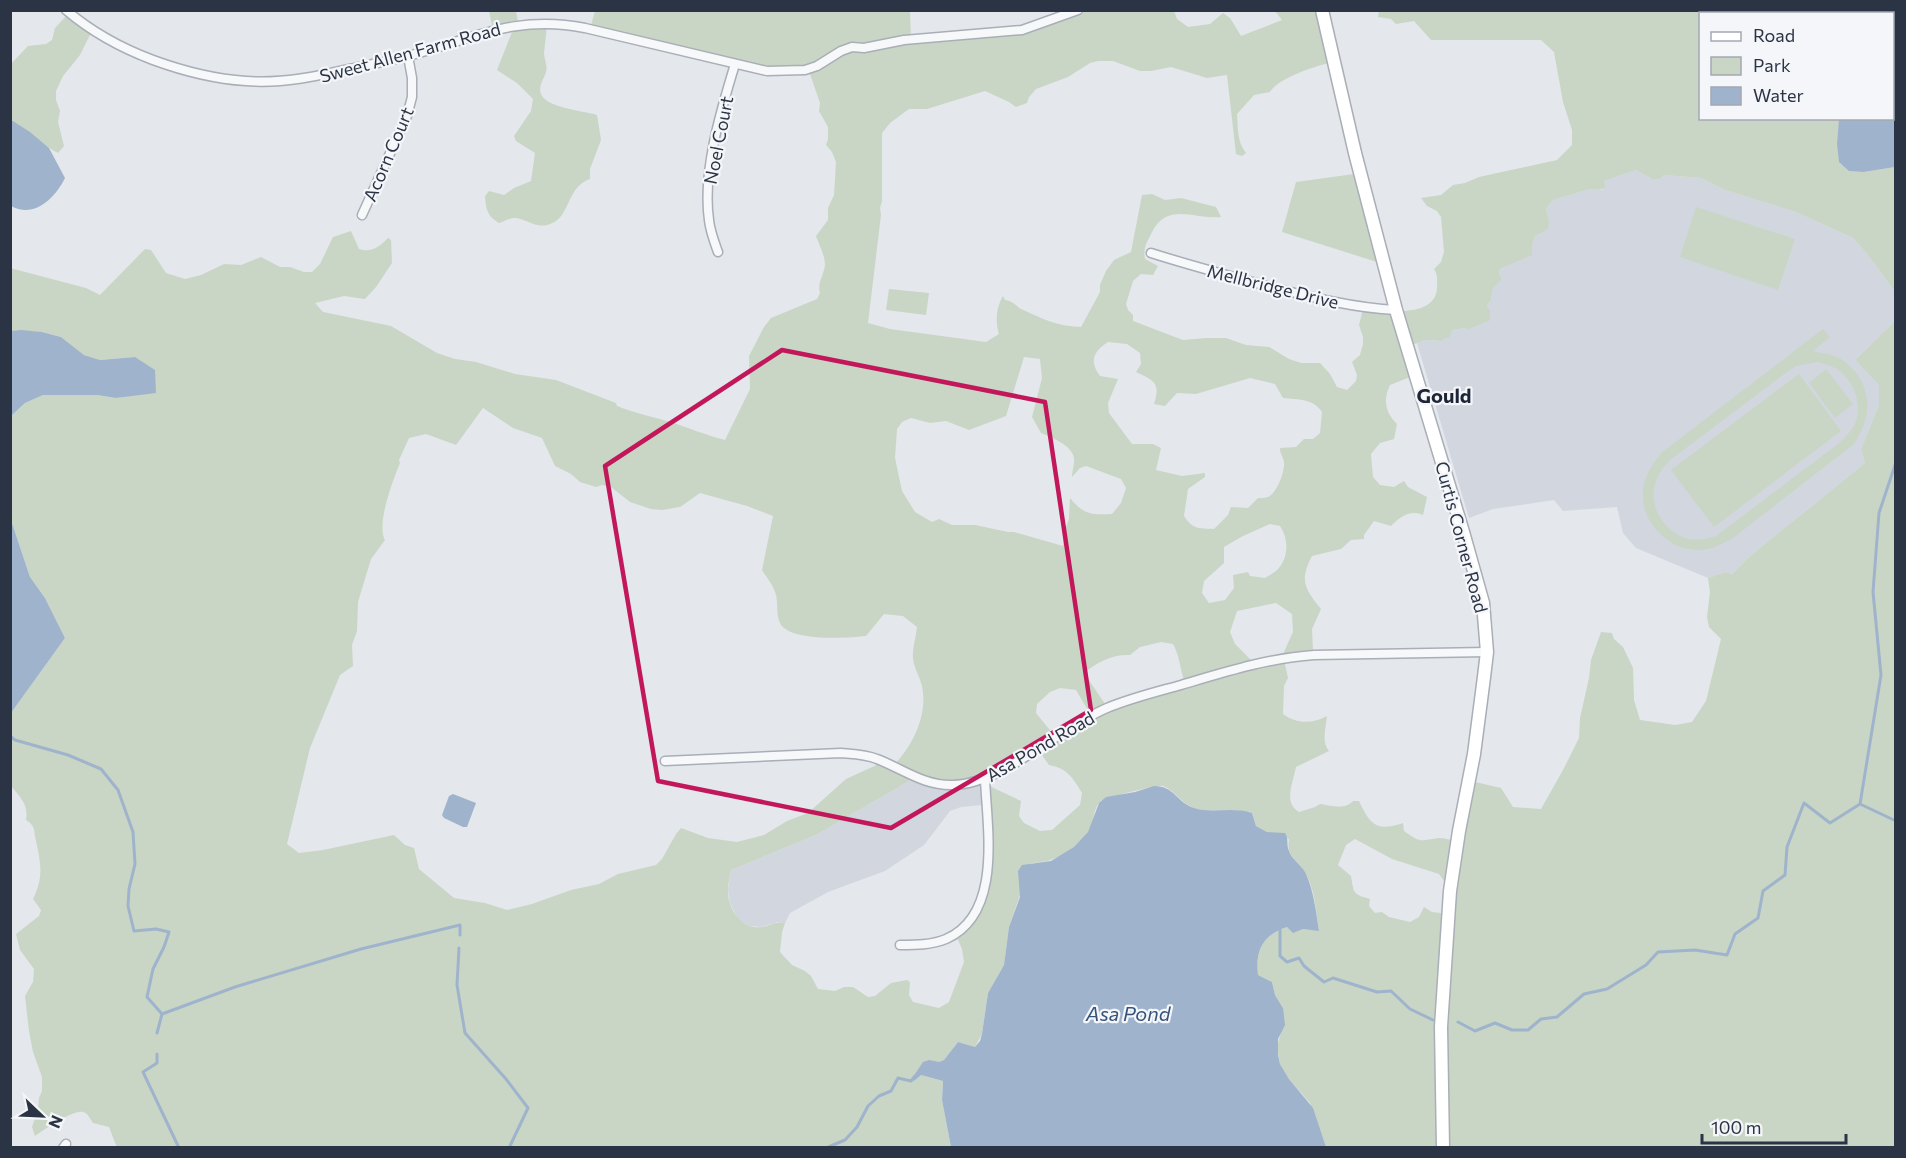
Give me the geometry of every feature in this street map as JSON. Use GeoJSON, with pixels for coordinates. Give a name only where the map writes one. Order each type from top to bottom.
{"type":"FeatureCollection","features":[{"type":"Feature","properties":{"kind":"street","name":"Sweet Allen Farm Road"},"geometry":{"type":"LineString","coordinates":[[66,10],[100,36],[143,57],[196,74],[246,81],[276,81],[312,77],[408,56],[488,31],[511,26],[558,23],[767,71],[798,72],[817,66],[845,49],[864,48],[904,40],[1022,30],[1078,10]]}},
{"type":"Feature","properties":{"kind":"street","name":"Curtis Corner Road"},"geometry":{"type":"LineString","coordinates":[[1322,10],[1355,153],[1396,310],[1483,603],[1487,652],[1474,754],[1450,891],[1441,1027],[1443,1148]]}},
{"type":"Feature","properties":{"kind":"street","name":"Acorn Court"},"geometry":{"type":"LineString","coordinates":[[362,215],[407,116],[412,97],[412,78],[408,56]]}},
{"type":"Feature","properties":{"kind":"street","name":"Noel Court"},"geometry":{"type":"LineString","coordinates":[[718,252],[708,219],[708,190],[711,162],[735,64]]}},
{"type":"Feature","properties":{"kind":"street","name":"Mellbridge Drive"},"geometry":{"type":"LineString","coordinates":[[1151,253],[1205,270],[1294,293],[1367,309],[1396,310]]}},
{"type":"Feature","properties":{"kind":"street","name":"Asa Pond Road"},"geometry":{"type":"LineString","coordinates":[[664,761],[863,755],[937,784],[954,785],[985,779],[1039,748],[1074,724],[1107,708],[1245,667],[1287,657],[1314,655],[1487,652]]}},
{"type":"Feature","properties":{"kind":"street"},"geometry":{"type":"LineString","coordinates":[[900,945],[918,945],[946,939],[958,932],[968,921],[983,896],[988,869],[985,779]]}},
{"type":"Feature","properties":{"kind":"highlighted area"},"geometry":{"type":"Polygon","coordinates":[[[782,350],[1045,402],[1091,710],[891,828],[658,781],[605,466],[782,350]]]}},
{"type":"Feature","properties":{"kind":"shaded area"},"geometry":{"type":"Polygon","coordinates":[[[1636,170],[1652,179],[1660,179],[1664,175],[1701,178],[1725,190],[1796,212],[1853,238],[1895,292],[1895,321],[1855,360],[1879,385],[1879,405],[1861,449],[1865,463],[1750,556],[1732,574],[1725,572],[1708,578],[1636,548],[1623,533],[1617,507],[1563,511],[1554,500],[1493,509],[1469,518],[1417,343],[1425,340],[1441,341],[1452,330],[1466,328],[1489,309],[1487,305],[1491,300],[1500,269],[1531,255],[1535,236],[1547,226],[1549,220],[1546,209],[1553,200],[1590,189],[1604,189],[1604,181],[1636,170]]]}},
{"type":"Feature","properties":{"kind":"shaded area"},"geometry":{"type":"Polygon","coordinates":[[[916,777],[982,779],[982,805],[961,807],[950,811],[924,845],[885,871],[828,892],[790,913],[785,923],[777,922],[761,927],[750,926],[738,920],[730,903],[728,890],[731,870],[816,835],[916,777]]]}},
{"type":"Feature","properties":{"kind":"green space"},"geometry":{"type":"Polygon","coordinates":[[[1082,10],[1174,11],[1177,19],[1188,27],[1210,24],[1223,13],[1230,18],[1241,36],[1282,20],[1275,11],[1324,11],[1335,61],[1290,77],[1270,92],[1254,95],[1237,114],[1239,140],[1246,153],[1242,156],[1236,154],[1227,75],[1207,78],[1171,67],[1140,71],[1113,61],[1098,61],[1090,63],[1068,77],[1036,89],[1027,103],[1016,107],[985,91],[927,109],[909,109],[890,123],[882,133],[881,215],[868,323],[890,329],[986,342],[999,334],[997,315],[1003,296],[1005,300],[1043,319],[1058,324],[1081,327],[1100,292],[1100,285],[1106,271],[1114,260],[1131,252],[1142,195],[1152,194],[1165,200],[1181,198],[1216,207],[1221,217],[1174,214],[1158,223],[1147,242],[1145,259],[1158,266],[1153,275],[1141,274],[1133,281],[1126,304],[1133,315],[1133,321],[1183,340],[1226,338],[1246,345],[1269,347],[1301,363],[1320,363],[1330,374],[1337,387],[1347,390],[1356,381],[1357,375],[1352,362],[1360,355],[1363,344],[1359,325],[1363,309],[1408,311],[1419,309],[1435,297],[1437,280],[1434,269],[1441,262],[1444,252],[1441,217],[1421,198],[1441,195],[1453,185],[1479,177],[1557,160],[1572,145],[1572,130],[1563,102],[1554,52],[1541,40],[1431,40],[1414,21],[1396,24],[1391,19],[1378,17],[1379,11],[1819,11],[1699,12],[1699,120],[1839,120],[1864,172],[1895,167],[1895,292],[1853,238],[1796,212],[1725,190],[1701,178],[1664,175],[1660,179],[1652,179],[1636,170],[1604,181],[1605,188],[1590,189],[1553,200],[1546,209],[1549,220],[1548,229],[1535,236],[1532,255],[1500,269],[1499,274],[1502,279],[1493,288],[1491,300],[1487,305],[1490,320],[1469,329],[1452,330],[1449,338],[1441,341],[1425,340],[1409,346],[1415,375],[1390,385],[1386,395],[1386,406],[1397,424],[1394,439],[1380,443],[1371,454],[1373,477],[1380,485],[1394,487],[1404,481],[1408,487],[1427,497],[1423,515],[1414,513],[1405,515],[1391,526],[1374,521],[1364,535],[1364,539],[1351,540],[1341,549],[1312,556],[1306,572],[1306,584],[1311,596],[1321,609],[1312,629],[1313,651],[1283,655],[1288,678],[1284,686],[1283,714],[1293,720],[1305,722],[1327,716],[1325,739],[1329,751],[1296,767],[1290,798],[1294,808],[1299,812],[1320,804],[1342,806],[1359,801],[1367,816],[1375,824],[1387,827],[1403,823],[1404,831],[1417,839],[1440,838],[1458,841],[1471,781],[1501,788],[1513,807],[1541,809],[1579,738],[1580,718],[1591,660],[1601,632],[1612,633],[1614,639],[1623,647],[1633,668],[1634,700],[1640,720],[1675,725],[1692,722],[1706,701],[1721,639],[1709,627],[1708,578],[1725,572],[1732,574],[1750,556],[1865,463],[1861,449],[1879,405],[1879,385],[1855,360],[1895,321],[1895,1147],[1326,1147],[1310,1103],[1289,1079],[1280,1064],[1277,1047],[1283,1008],[1275,995],[1272,982],[1258,975],[1257,966],[1262,945],[1272,934],[1287,927],[1293,932],[1303,929],[1319,930],[1308,877],[1290,854],[1289,839],[1256,826],[1252,813],[1237,810],[1197,809],[1163,786],[1101,801],[1087,834],[1074,848],[1058,857],[1031,863],[1009,927],[1004,965],[988,993],[982,1034],[975,1047],[958,1042],[942,1061],[924,1062],[920,1068],[921,1075],[943,1081],[942,1100],[951,1147],[117,1148],[109,1127],[93,1123],[83,1112],[59,1121],[35,1136],[32,1127],[42,1091],[42,1077],[33,1052],[25,996],[33,982],[34,969],[20,950],[16,934],[39,916],[41,910],[33,899],[39,883],[40,868],[34,829],[26,820],[23,801],[11,786],[11,713],[65,638],[45,598],[30,577],[11,522],[11,416],[25,403],[43,395],[97,395],[116,398],[156,392],[135,357],[100,360],[84,355],[61,337],[42,332],[11,331],[10,268],[86,288],[100,295],[145,249],[151,250],[166,273],[185,279],[201,275],[224,264],[241,265],[261,257],[280,267],[312,272],[320,264],[333,237],[351,231],[359,249],[368,250],[372,250],[388,238],[391,240],[392,263],[376,287],[365,299],[344,296],[315,303],[323,312],[391,326],[437,353],[515,374],[556,380],[636,413],[725,440],[750,389],[749,356],[764,327],[771,318],[817,299],[820,293],[819,286],[825,265],[816,236],[828,220],[828,208],[834,195],[836,162],[826,145],[828,127],[819,111],[820,103],[809,71],[786,73],[590,29],[595,11],[910,11],[911,40],[1032,28],[1082,10]],[[1108,342],[1096,353],[1094,366],[1100,376],[1118,379],[1108,403],[1109,413],[1132,444],[1153,444],[1161,448],[1156,470],[1182,476],[1205,473],[1205,477],[1188,489],[1184,516],[1190,524],[1214,529],[1228,515],[1231,507],[1248,508],[1258,498],[1271,495],[1283,471],[1284,462],[1280,448],[1296,447],[1304,439],[1313,439],[1320,433],[1322,412],[1318,407],[1305,400],[1283,398],[1275,384],[1250,378],[1196,394],[1177,393],[1165,406],[1154,404],[1157,391],[1154,383],[1136,372],[1141,364],[1140,353],[1127,344],[1108,342]],[[1024,357],[1006,416],[969,430],[946,421],[930,423],[911,418],[902,422],[897,429],[895,458],[902,491],[915,512],[932,522],[939,519],[952,525],[975,525],[1014,532],[1063,546],[1064,532],[1069,519],[1070,498],[1084,511],[1094,514],[1112,514],[1121,503],[1126,488],[1121,479],[1086,466],[1080,468],[1072,477],[1074,460],[1072,453],[1060,442],[1041,433],[1032,417],[1042,378],[1040,359],[1024,357]],[[483,408],[456,445],[426,434],[409,438],[399,460],[384,513],[385,540],[371,559],[358,602],[357,631],[352,645],[353,666],[340,675],[310,748],[287,844],[299,853],[394,835],[405,845],[414,848],[419,869],[454,898],[485,903],[507,910],[571,890],[599,884],[618,874],[656,865],[681,828],[708,838],[737,842],[764,835],[787,821],[808,813],[846,779],[881,763],[893,766],[913,740],[923,708],[922,686],[913,659],[917,627],[903,616],[884,614],[866,636],[806,636],[786,629],[779,620],[775,592],[762,570],[773,516],[700,493],[680,507],[662,510],[630,502],[611,487],[602,485],[596,487],[580,482],[571,474],[555,466],[542,438],[513,428],[483,408]],[[1270,524],[1224,547],[1224,563],[1204,581],[1202,593],[1209,603],[1225,600],[1234,588],[1233,575],[1248,572],[1250,576],[1265,578],[1274,572],[1284,560],[1286,542],[1280,526],[1270,524]],[[1276,603],[1237,611],[1230,632],[1235,644],[1252,661],[1283,654],[1293,632],[1292,614],[1276,603]],[[1161,642],[1140,647],[1130,655],[1117,656],[1094,665],[1084,673],[1105,704],[1184,680],[1173,644],[1161,642]],[[1060,688],[1050,692],[1037,704],[1036,713],[1053,734],[1089,712],[1076,690],[1060,688]],[[1036,747],[995,771],[956,784],[916,777],[816,835],[731,870],[728,896],[733,910],[742,921],[754,927],[785,923],[780,952],[792,965],[811,976],[818,989],[835,991],[844,987],[853,987],[868,997],[875,996],[891,983],[907,980],[910,982],[909,995],[913,1002],[939,1008],[949,1002],[964,962],[962,949],[954,931],[975,907],[983,880],[985,846],[983,783],[1021,801],[1019,816],[1024,823],[1040,831],[1052,830],[1080,805],[1082,793],[1069,774],[1049,765],[1036,747]],[[1355,839],[1346,845],[1338,865],[1351,876],[1355,892],[1370,899],[1369,906],[1375,913],[1382,912],[1389,917],[1410,922],[1419,917],[1424,907],[1432,912],[1448,914],[1451,891],[1439,874],[1392,859],[1355,839]]]}},
{"type":"Feature","properties":{"kind":"green space"},"geometry":{"type":"Polygon","coordinates":[[[489,11],[516,11],[518,22],[547,25],[544,53],[546,70],[541,85],[541,94],[544,99],[558,106],[597,115],[601,140],[590,169],[590,179],[577,188],[562,215],[550,224],[540,225],[517,218],[499,223],[492,218],[487,208],[485,196],[489,191],[504,195],[531,181],[535,153],[516,141],[514,136],[531,111],[533,99],[517,83],[497,70],[514,27],[493,30],[489,11]]]}},
{"type":"Feature","properties":{"kind":"green space"},"geometry":{"type":"Polygon","coordinates":[[[69,13],[92,31],[80,55],[63,76],[56,91],[60,111],[58,122],[64,146],[58,153],[11,121],[11,64],[28,46],[46,44],[52,40],[55,28],[69,13]]]}},
{"type":"Feature","properties":{"kind":"green space"},"geometry":{"type":"Polygon","coordinates":[[[1354,174],[1377,262],[1282,232],[1296,182],[1354,174]]]}},
{"type":"Feature","properties":{"kind":"green space"},"geometry":{"type":"Polygon","coordinates":[[[1696,207],[1795,239],[1778,290],[1680,257],[1696,207]]]}},
{"type":"Feature","properties":{"kind":"green space"},"geometry":{"type":"Polygon","coordinates":[[[889,289],[929,293],[926,315],[886,310],[889,289]]]}},
{"type":"Feature","properties":{"kind":"green space"},"geometry":{"type":"Polygon","coordinates":[[[1823,329],[1830,337],[1813,351],[1844,361],[1854,370],[1865,390],[1867,411],[1865,422],[1854,444],[1733,538],[1712,548],[1699,550],[1674,544],[1663,537],[1648,516],[1644,504],[1645,480],[1661,453],[1823,329]],[[1817,362],[1796,366],[1787,372],[1665,465],[1659,474],[1653,493],[1660,518],[1672,531],[1692,540],[1716,536],[1838,444],[1848,433],[1854,426],[1858,410],[1852,386],[1842,373],[1833,367],[1817,362]]]}},
{"type":"Feature","properties":{"kind":"green space"},"geometry":{"type":"Polygon","coordinates":[[[1826,369],[1853,404],[1835,418],[1809,383],[1826,369]]]}},
{"type":"Feature","properties":{"kind":"green space"},"geometry":{"type":"Polygon","coordinates":[[[1799,374],[1841,431],[1714,527],[1671,470],[1799,374]]]}},
{"type":"Feature","properties":{"kind":"water"},"geometry":{"type":"Polygon","coordinates":[[[1895,11],[1895,167],[1864,172],[1849,171],[1839,162],[1837,144],[1839,120],[1894,120],[1894,12],[1819,12],[1895,11]]]}},
{"type":"Feature","properties":{"kind":"water"},"geometry":{"type":"Polygon","coordinates":[[[10,121],[30,132],[49,148],[65,178],[50,199],[28,210],[11,206],[10,121]]]}},
{"type":"Feature","properties":{"kind":"water"},"geometry":{"type":"Polygon","coordinates":[[[21,330],[61,337],[84,355],[100,360],[135,357],[155,370],[156,393],[116,398],[97,395],[43,395],[25,403],[11,416],[11,331],[21,330]]]}},
{"type":"Feature","properties":{"kind":"water"},"geometry":{"type":"Polygon","coordinates":[[[11,522],[30,577],[45,598],[65,638],[11,713],[11,522]]]}},
{"type":"Feature","properties":{"kind":"water","name":"Asa Pond"},"geometry":{"type":"Polygon","coordinates":[[[1154,786],[1167,789],[1188,806],[1201,810],[1237,810],[1252,813],[1256,826],[1267,832],[1285,833],[1290,854],[1306,874],[1313,895],[1319,931],[1303,929],[1293,933],[1287,927],[1279,930],[1266,939],[1262,945],[1257,966],[1258,975],[1272,982],[1275,995],[1283,1008],[1285,1025],[1278,1039],[1280,1064],[1289,1079],[1313,1108],[1326,1147],[951,1147],[942,1100],[943,1081],[921,1075],[914,1081],[913,1077],[923,1062],[944,1060],[958,1042],[975,1047],[980,1041],[988,993],[1004,965],[1009,927],[1020,897],[1018,871],[1022,865],[1051,861],[1074,847],[1088,832],[1099,803],[1106,797],[1154,786]]]}},
{"type":"Feature","properties":{"kind":"water"},"geometry":{"type":"Polygon","coordinates":[[[453,794],[476,803],[467,827],[444,818],[442,815],[449,796],[453,794]]]}},
{"type":"Feature","properties":{"kind":"waterway"},"geometry":{"type":"LineString","coordinates":[[1458,1022],[1475,1031],[1495,1023],[1512,1030],[1528,1030],[1541,1019],[1557,1017],[1584,994],[1607,989],[1646,965],[1658,952],[1695,950],[1727,955],[1735,934],[1758,918],[1763,891],[1785,875],[1787,847],[1804,803],[1830,823],[1860,804],[1881,675],[1873,592],[1879,513],[1896,462]]}},
{"type":"Feature","properties":{"kind":"waterway"},"geometry":{"type":"LineString","coordinates":[[10,736],[15,740],[68,755],[101,769],[118,790],[133,832],[135,864],[129,889],[128,906],[134,931],[156,929],[169,932],[153,969],[147,997],[162,1014],[157,1033]]}},
{"type":"Feature","properties":{"kind":"waterway"},"geometry":{"type":"LineString","coordinates":[[1860,804],[1896,821]]}},
{"type":"Feature","properties":{"kind":"waterway"},"geometry":{"type":"LineString","coordinates":[[162,1014],[235,987],[361,949],[460,925],[460,935]]}},
{"type":"Feature","properties":{"kind":"waterway"},"geometry":{"type":"LineString","coordinates":[[1280,930],[1280,956],[1287,962],[1299,958],[1304,966],[1324,982],[1333,978],[1377,992],[1391,991],[1410,1009],[1433,1020]]}},
{"type":"Feature","properties":{"kind":"waterway"},"geometry":{"type":"LineString","coordinates":[[459,948],[457,985],[465,1033],[506,1079],[528,1108],[509,1148]]}},
{"type":"Feature","properties":{"kind":"waterway"},"geometry":{"type":"LineString","coordinates":[[157,1054],[157,1063],[143,1072],[179,1148]]}},
{"type":"Feature","properties":{"kind":"waterway"},"geometry":{"type":"LineString","coordinates":[[826,1148],[845,1140],[857,1127],[868,1106],[879,1096],[891,1091],[898,1078],[911,1081],[915,1076]]}},
{"type":"Feature","properties":{"kind":"district","name":"Gould"},"geometry":{"type":"Point","coordinates":[1444,395]}}]}
